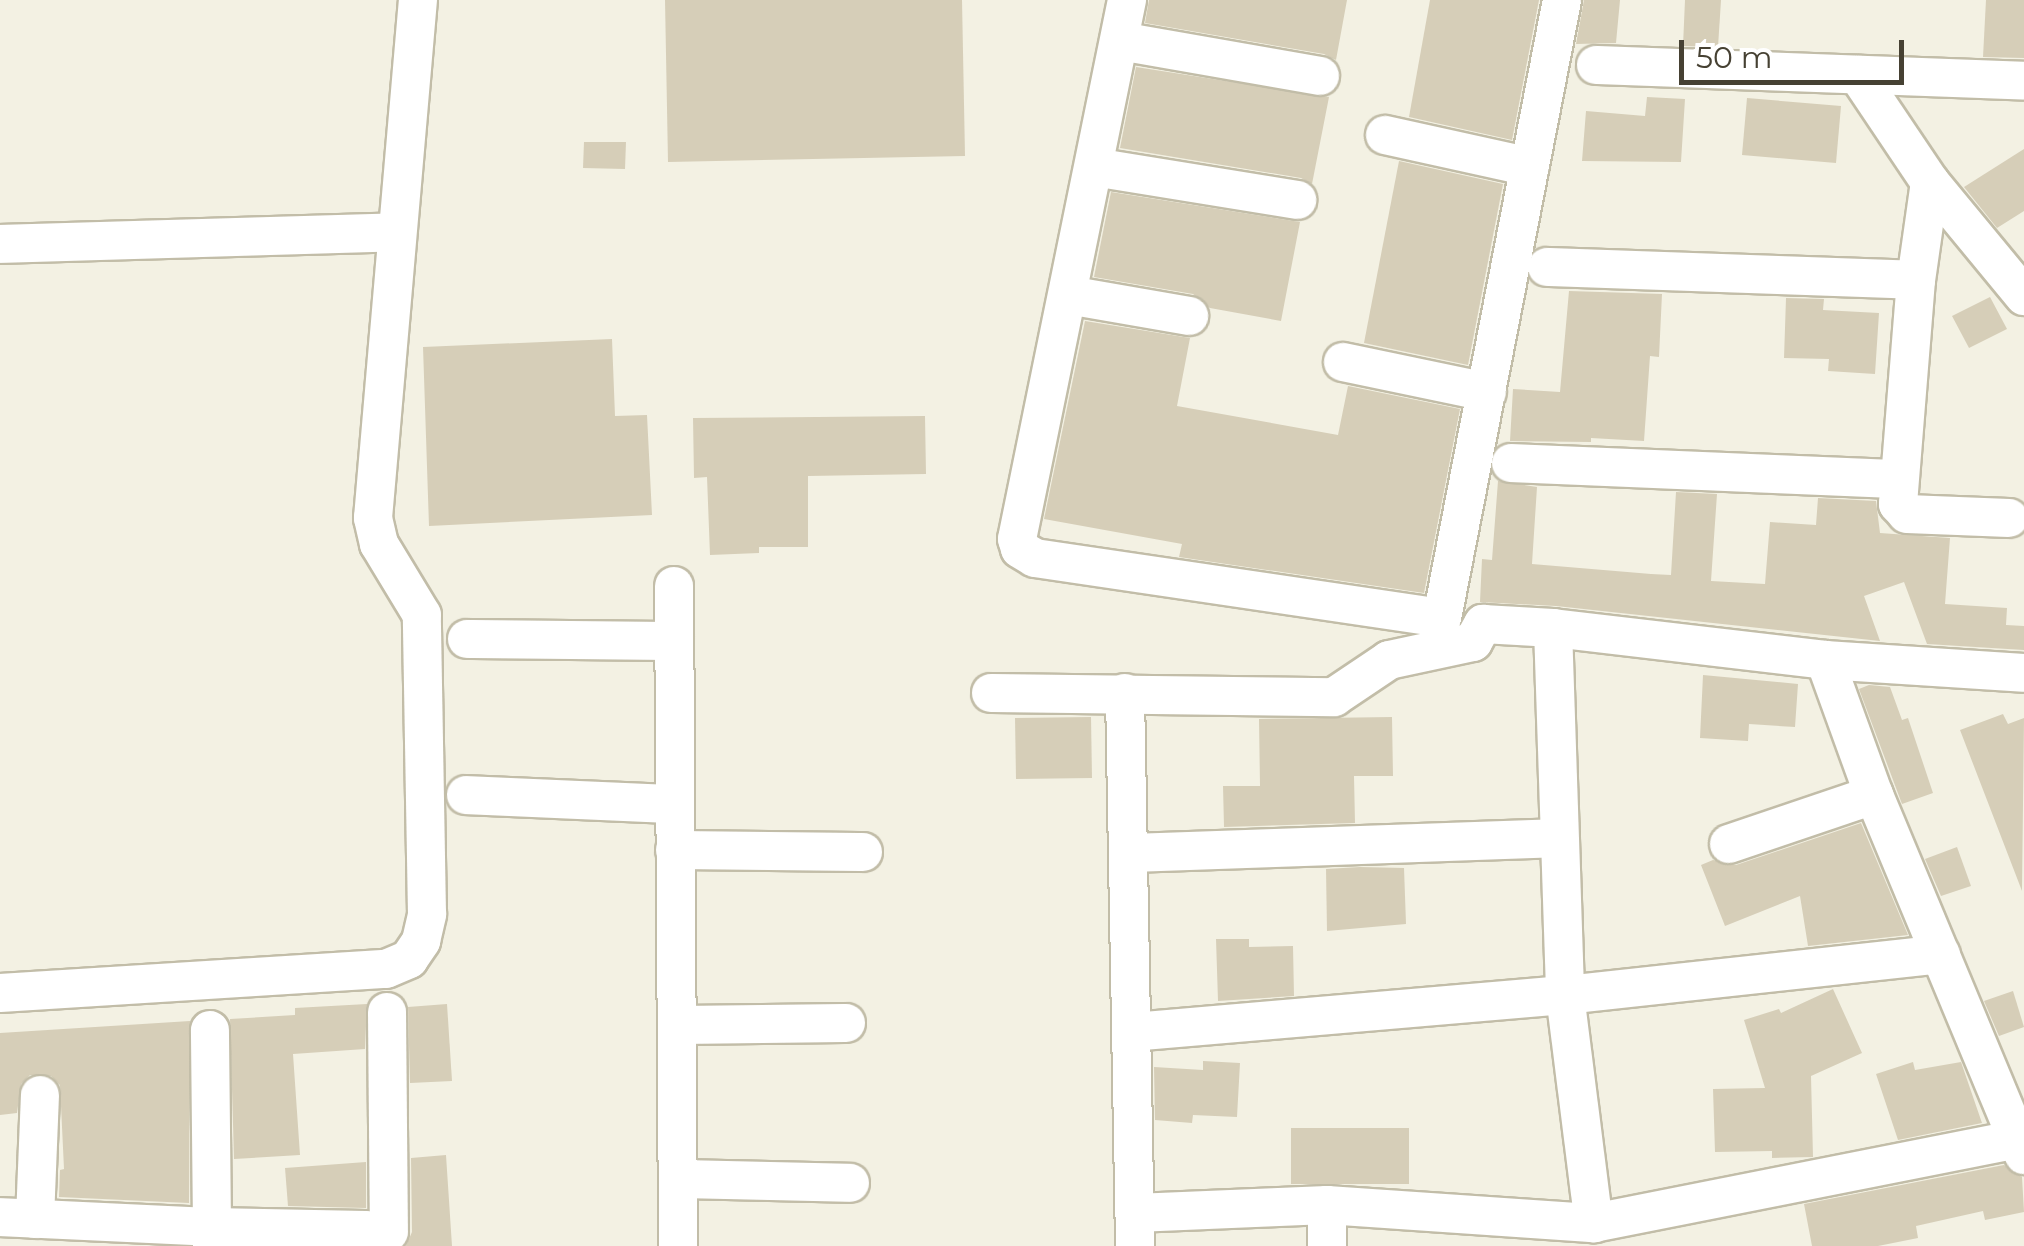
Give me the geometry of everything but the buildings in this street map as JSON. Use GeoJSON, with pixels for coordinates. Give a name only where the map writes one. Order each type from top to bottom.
{"type":"FeatureCollection","features":[{"type":"Feature","properties":{"kind":"street"},"geometry":{"type":"LineString","coordinates":[[0,993],[386,970],[410,958],[421,941],[428,914],[422,615],[379,544],[372,518],[418,0]]}},
{"type":"Feature","properties":{"kind":"street"},"geometry":{"type":"LineString","coordinates":[[1127,0],[1016,539],[1020,549],[1034,558],[1442,618],[1562,0]]}},
{"type":"Feature","properties":{"kind":"street"},"geometry":{"type":"LineString","coordinates":[[1120,41],[1320,76]]}},
{"type":"Feature","properties":{"kind":"street"},"geometry":{"type":"LineString","coordinates":[[1596,66],[2024,81]]}},
{"type":"Feature","properties":{"kind":"street"},"geometry":{"type":"LineString","coordinates":[[1858,75],[1930,182],[2024,296]]}},
{"type":"Feature","properties":{"kind":"street"},"geometry":{"type":"LineString","coordinates":[[1385,135],[1530,167]]}},
{"type":"Feature","properties":{"kind":"street"},"geometry":{"type":"LineString","coordinates":[[1094,167],[1297,200]]}},
{"type":"Feature","properties":{"kind":"street"},"geometry":{"type":"LineString","coordinates":[[1930,182],[1916,280],[1898,504],[1907,514],[2010,518]]}},
{"type":"Feature","properties":{"kind":"street"},"geometry":{"type":"LineString","coordinates":[[0,244],[396,232]]}},
{"type":"Feature","properties":{"kind":"street"},"geometry":{"type":"LineString","coordinates":[[1547,267],[1916,280]]}},
{"type":"Feature","properties":{"kind":"street"},"geometry":{"type":"LineString","coordinates":[[1068,295],[1189,316]]}},
{"type":"Feature","properties":{"kind":"street"},"geometry":{"type":"LineString","coordinates":[[1343,362],[1487,392]]}},
{"type":"Feature","properties":{"kind":"street"},"geometry":{"type":"LineString","coordinates":[[1511,463],[1898,479]]}},
{"type":"Feature","properties":{"kind":"street"},"geometry":{"type":"LineString","coordinates":[[674,586],[674,850],[680,1024],[678,1246]]}},
{"type":"Feature","properties":{"kind":"street"},"geometry":{"type":"LineString","coordinates":[[991,693],[1334,697],[1389,660],[1473,642],[1482,624],[1553,628],[1825,660],[2024,673]]}},
{"type":"Feature","properties":{"kind":"street"},"geometry":{"type":"LineString","coordinates":[[1553,628],[1565,995],[1594,1223]]}},
{"type":"Feature","properties":{"kind":"street"},"geometry":{"type":"LineString","coordinates":[[468,639],[674,641]]}},
{"type":"Feature","properties":{"kind":"street"},"geometry":{"type":"LineString","coordinates":[[1125,693],[1135,1230],[1328,1204],[1594,1223],[2021,1147],[1874,796],[1825,660]]}},
{"type":"Feature","properties":{"kind":"street"},"geometry":{"type":"LineString","coordinates":[[466,796],[674,804]]}},
{"type":"Feature","properties":{"kind":"street"},"geometry":{"type":"LineString","coordinates":[[1729,844],[1874,796]]}},
{"type":"Feature","properties":{"kind":"street"},"geometry":{"type":"LineString","coordinates":[[1129,853],[1557,838]]}},
{"type":"Feature","properties":{"kind":"street"},"geometry":{"type":"LineString","coordinates":[[674,850],[863,852]]}},
{"type":"Feature","properties":{"kind":"street"},"geometry":{"type":"LineString","coordinates":[[1132,1032],[1565,995],[1941,954]]}},
{"type":"Feature","properties":{"kind":"street"},"geometry":{"type":"LineString","coordinates":[[40,1095],[18,1218],[212,1236],[383,1235],[387,1012]]}},
{"type":"Feature","properties":{"kind":"street"},"geometry":{"type":"LineString","coordinates":[[680,1024],[846,1023]]}},
{"type":"Feature","properties":{"kind":"street"},"geometry":{"type":"LineString","coordinates":[[210,1030],[212,1236]]}},
{"type":"Feature","properties":{"kind":"street"},"geometry":{"type":"LineString","coordinates":[[679,1179],[850,1183]]}},
{"type":"Feature","properties":{"kind":"street"},"geometry":{"type":"LineString","coordinates":[[1327,1246],[1328,1204]]}}]}
